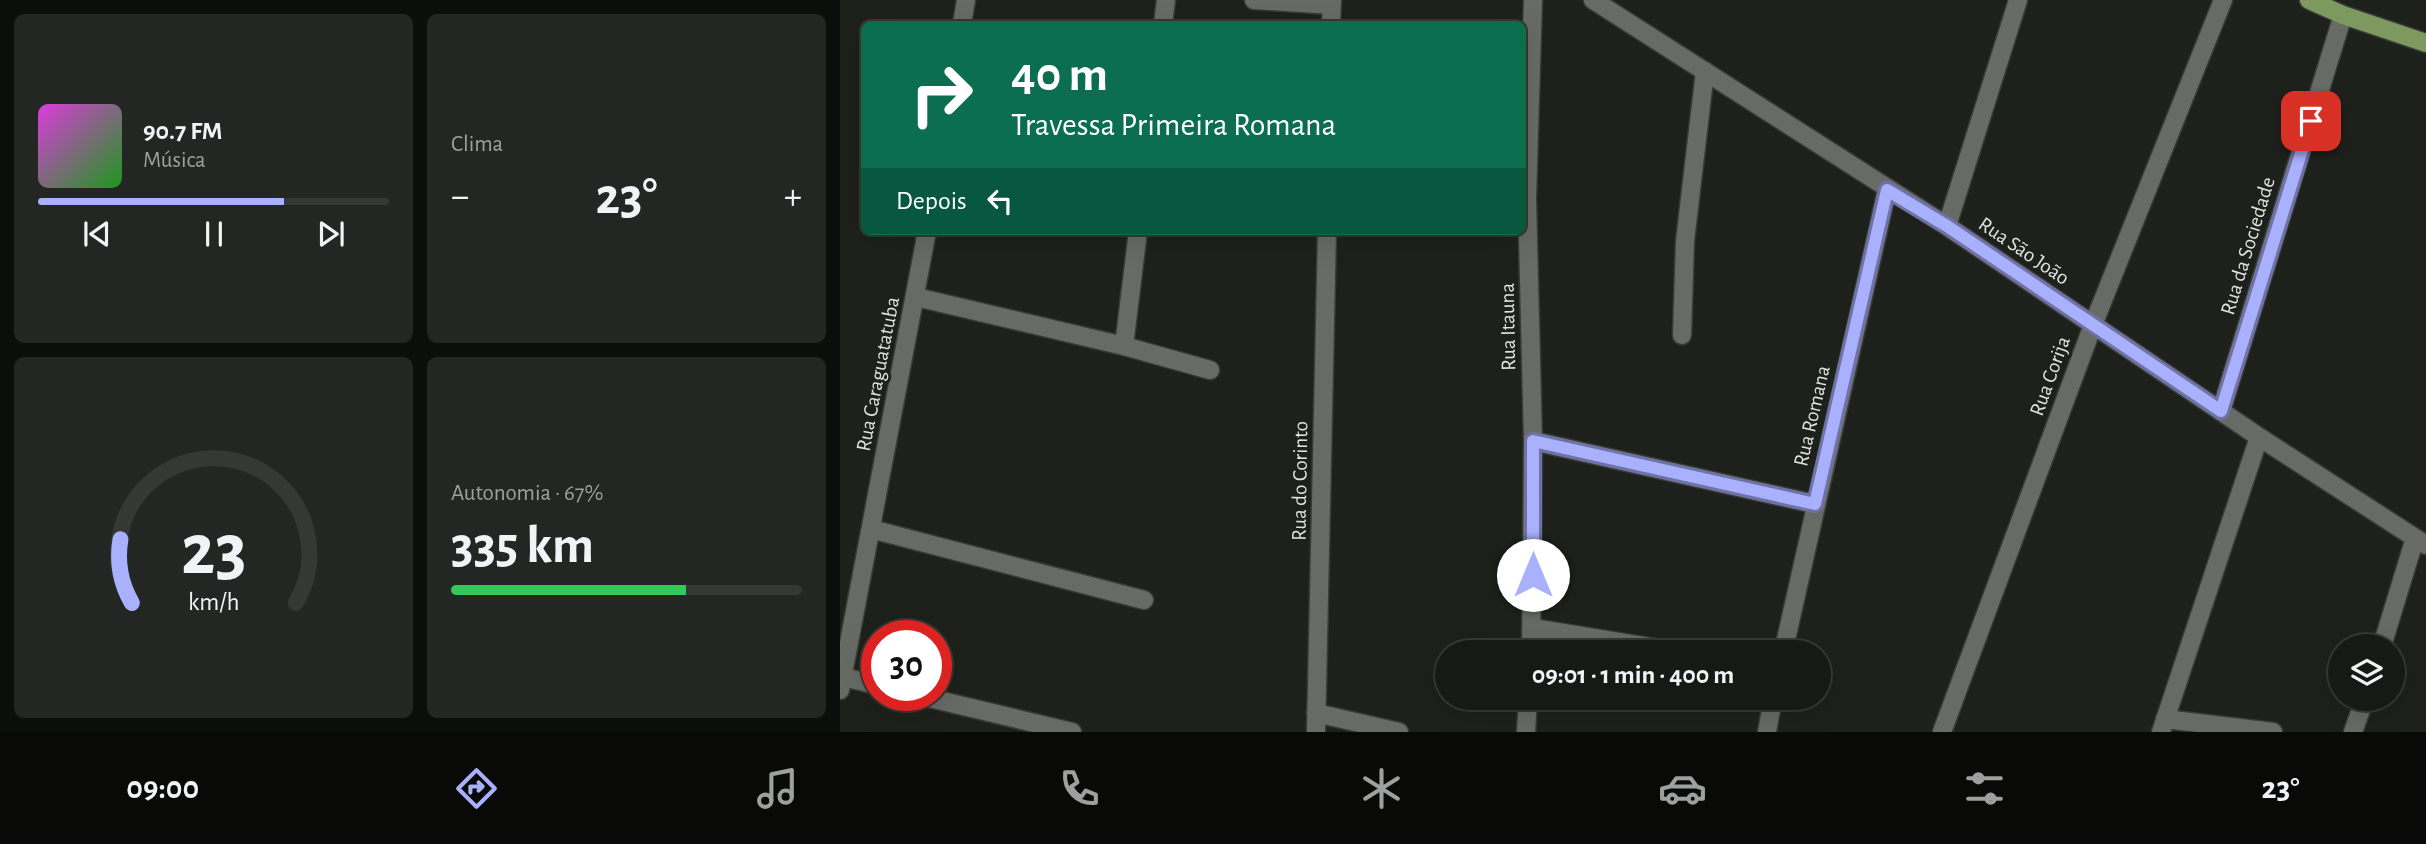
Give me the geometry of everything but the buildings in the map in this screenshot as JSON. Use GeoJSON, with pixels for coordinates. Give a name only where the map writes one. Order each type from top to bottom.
{"type":"FeatureCollection","features":[{"type":"Feature","properties":{"kind":"main road"},"geometry":{"type":"LineString","coordinates":[[2309,0],[2343,15],[2426,43]]}},
{"type":"Feature","properties":{"kind":"street"},"geometry":{"type":"LineString","coordinates":[[962,21],[966,0]]}},
{"type":"Feature","properties":{"kind":"street"},"geometry":{"type":"LineString","coordinates":[[1163,21],[1166,0]]}},
{"type":"Feature","properties":{"kind":"street"},"geometry":{"type":"LineString","coordinates":[[1254,0],[1332,3],[1331,21]]}},
{"type":"Feature","properties":{"kind":"street","name":"Rua Itauna"},"geometry":{"type":"LineString","coordinates":[[1526,174],[1533,0]]}},
{"type":"Feature","properties":{"kind":"street","name":"Rua São João"},"geometry":{"type":"LineString","coordinates":[[1593,0],[1947,226],[2259,437],[2420,541]]}},
{"type":"Feature","properties":{"kind":"street"},"geometry":{"type":"LineString","coordinates":[[1947,226],[2018,0]]}},
{"type":"Feature","properties":{"kind":"street","name":"Rua Corija"},"geometry":{"type":"LineString","coordinates":[[1942,732],[2093,325],[2223,0]]}},
{"type":"Feature","properties":{"kind":"street","name":"Rua da Sociedade"},"geometry":{"type":"LineString","coordinates":[[2221,411],[2343,15]]}},
{"type":"Feature","properties":{"kind":"street"},"geometry":{"type":"LineString","coordinates":[[1682,335],[1685,241],[1705,71]]}},
{"type":"Feature","properties":{"kind":"street","name":"Rua Romana"},"geometry":{"type":"LineString","coordinates":[[1786,640],[1887,190]]}},
{"type":"Feature","properties":{"kind":"street","name":"Rua Itauna"},"geometry":{"type":"LineString","coordinates":[[1526,229],[1533,441],[1532,640]]}},
{"type":"Feature","properties":{"kind":"street","name":"Rua Caraguatatuba"},"geometry":{"type":"LineString","coordinates":[[841,683],[926,235]]}},
{"type":"Feature","properties":{"kind":"street"},"geometry":{"type":"LineString","coordinates":[[1124,346],[1138,235]]}},
{"type":"Feature","properties":{"kind":"street","name":"Rua do Corinto"},"geometry":{"type":"LineString","coordinates":[[1316,732],[1326,235]]}},
{"type":"Feature","properties":{"kind":"street"},"geometry":{"type":"LineString","coordinates":[[916,297],[1124,346],[1210,370]]}},
{"type":"Feature","properties":{"kind":"street"},"geometry":{"type":"LineString","coordinates":[[2259,437],[2163,726],[2273,732]]}},
{"type":"Feature","properties":{"kind":"street"},"geometry":{"type":"LineString","coordinates":[[1533,441],[1815,504]]}},
{"type":"Feature","properties":{"kind":"street"},"geometry":{"type":"LineString","coordinates":[[871,529],[1144,600]]}},
{"type":"Feature","properties":{"kind":"street"},"geometry":{"type":"LineString","coordinates":[[2386,634],[2420,541]]}},
{"type":"Feature","properties":{"kind":"street"},"geometry":{"type":"LineString","coordinates":[[1533,628],[1606,640]]}},
{"type":"Feature","properties":{"kind":"street"},"geometry":{"type":"LineString","coordinates":[[841,683],[861,684]]}},
{"type":"Feature","properties":{"kind":"street"},"geometry":{"type":"LineString","coordinates":[[952,703],[1072,732]]}},
{"type":"Feature","properties":{"kind":"street"},"geometry":{"type":"LineString","coordinates":[[1526,732],[1527,710]]}},
{"type":"Feature","properties":{"kind":"street"},"geometry":{"type":"LineString","coordinates":[[1767,732],[1771,710]]}},
{"type":"Feature","properties":{"kind":"street"},"geometry":{"type":"LineString","coordinates":[[2353,732],[2360,711]]}},
{"type":"Feature","properties":{"kind":"street"},"geometry":{"type":"LineString","coordinates":[[1316,713],[1399,732]]}},
{"type":"Feature","properties":{"kind":"route"},"geometry":{"type":"LineString","coordinates":[[1533,575],[1533,441],[1815,504],[1887,190],[1947,226],[2221,411],[2311,121]]}}]}
